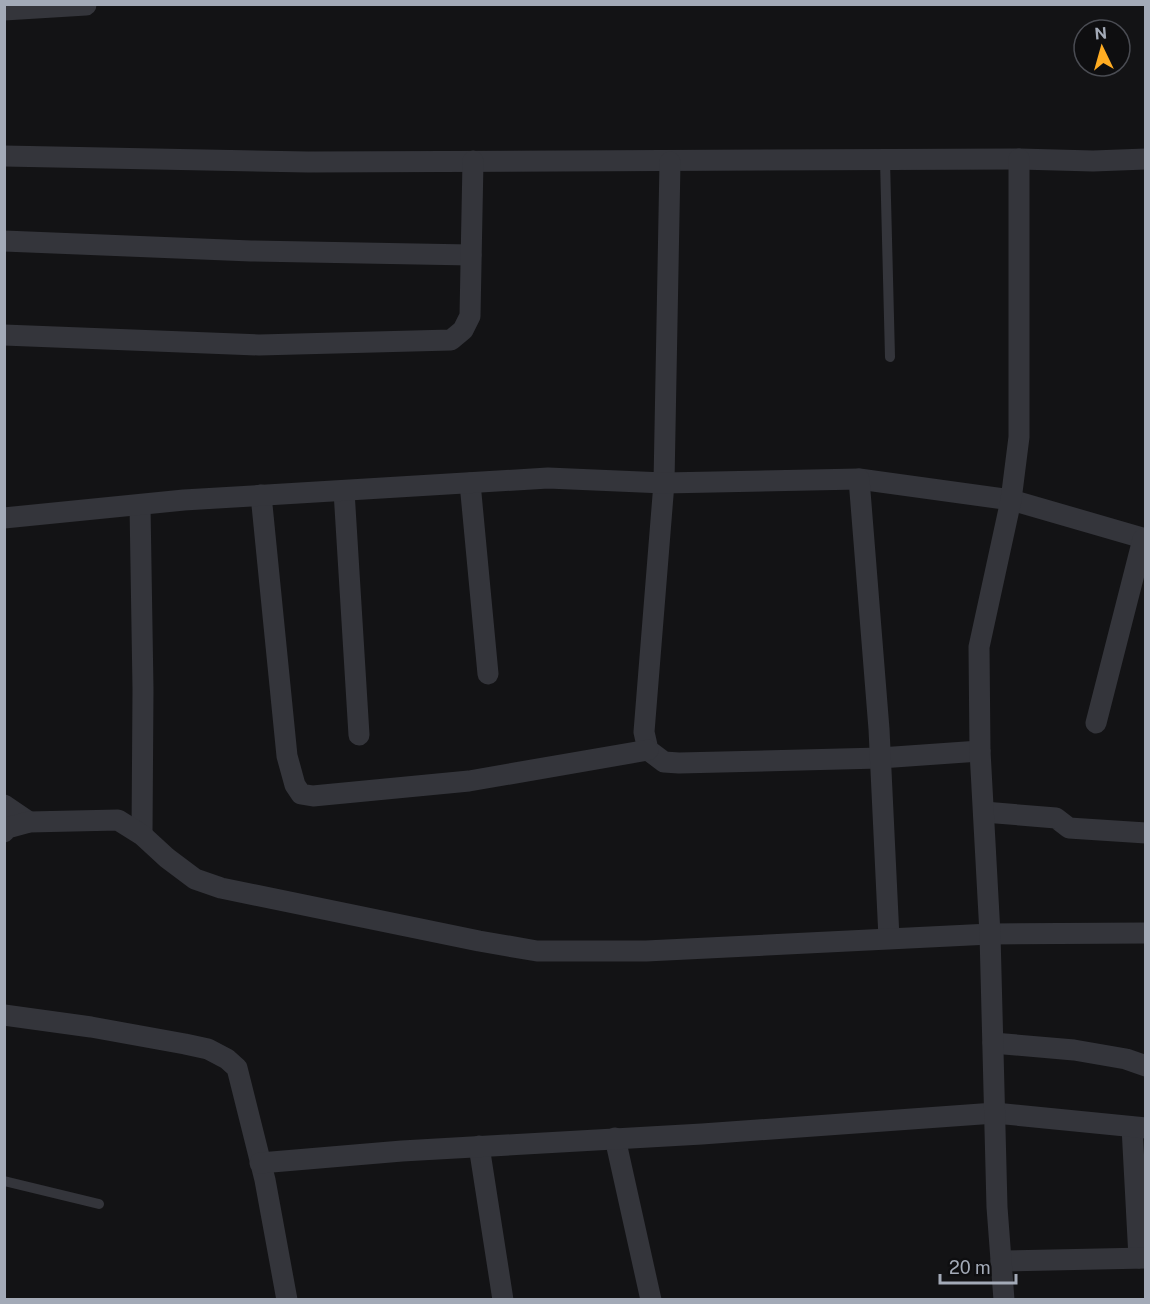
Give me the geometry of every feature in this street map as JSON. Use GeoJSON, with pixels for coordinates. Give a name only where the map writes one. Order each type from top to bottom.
{"type":"FeatureCollection","features":[{"type":"Feature","properties":{"kind":"street"},"geometry":{"type":"LineString","coordinates":[[4,10],[86,5]]}},
{"type":"Feature","properties":{"kind":"street"},"geometry":{"type":"LineString","coordinates":[[4,156],[308,162],[1019,159],[1093,161],[1146,159]]}},
{"type":"Feature","properties":{"kind":"street"},"geometry":{"type":"LineString","coordinates":[[1004,1299],[997,1207],[990,934],[980,751],[979,647],[1011,500],[1019,437],[1019,159]]}},
{"type":"Feature","properties":{"kind":"street"},"geometry":{"type":"LineString","coordinates":[[4,335],[259,345],[452,340],[463,330],[470,316],[473,161]]}},
{"type":"Feature","properties":{"kind":"street"},"geometry":{"type":"LineString","coordinates":[[670,162],[664,483],[645,732],[648,750],[664,762],[680,763],[880,758],[980,751]]}},
{"type":"Feature","properties":{"kind":"street"},"geometry":{"type":"LineString","coordinates":[[4,241],[251,251],[471,255]]}},
{"type":"Feature","properties":{"kind":"street"},"geometry":{"type":"LineString","coordinates":[[4,518],[184,500],[548,478],[664,483],[859,478],[1011,500],[1144,539],[1096,723]]}},
{"type":"Feature","properties":{"kind":"street"},"geometry":{"type":"LineString","coordinates":[[859,478],[879,729],[889,938]]}},
{"type":"Feature","properties":{"kind":"street"},"geometry":{"type":"LineString","coordinates":[[470,483],[488,674]]}},
{"type":"Feature","properties":{"kind":"street"},"geometry":{"type":"LineString","coordinates":[[344,490],[359,735]]}},
{"type":"Feature","properties":{"kind":"street"},"geometry":{"type":"LineString","coordinates":[[261,495],[287,756],[295,785],[302,794],[313,796],[469,781],[648,750]]}},
{"type":"Feature","properties":{"kind":"street"},"geometry":{"type":"LineString","coordinates":[[140,505],[143,689],[142,835]]}},
{"type":"Feature","properties":{"kind":"street"},"geometry":{"type":"LineString","coordinates":[[4,805],[28,822]]}},
{"type":"Feature","properties":{"kind":"street"},"geometry":{"type":"LineString","coordinates":[[984,812],[1056,818],[1070,828],[1146,833]]}},
{"type":"Feature","properties":{"kind":"street"},"geometry":{"type":"LineString","coordinates":[[4,832],[7,828],[28,822],[118,820],[142,835],[195,879],[220,888],[537,951],[646,951],[990,934],[1146,933]]}},
{"type":"Feature","properties":{"kind":"street"},"geometry":{"type":"LineString","coordinates":[[4,1015],[91,1027],[185,1044],[208,1050],[227,1059],[237,1068],[261,1163],[287,1299]]}},
{"type":"Feature","properties":{"kind":"street"},"geometry":{"type":"LineString","coordinates":[[993,1043],[1074,1050],[1126,1059],[1146,1066]]}},
{"type":"Feature","properties":{"kind":"street"},"geometry":{"type":"LineString","coordinates":[[261,1163],[402,1150],[702,1134],[994,1113],[1139,1127],[1142,1258],[1001,1261]]}},
{"type":"Feature","properties":{"kind":"street"},"geometry":{"type":"LineString","coordinates":[[615,1138],[651,1299]]}},
{"type":"Feature","properties":{"kind":"street"},"geometry":{"type":"LineString","coordinates":[[479,1146],[503,1299]]}},
{"type":"Feature","properties":{"kind":"lane"},"geometry":{"type":"LineString","coordinates":[[885,160],[890,357]]}},
{"type":"Feature","properties":{"kind":"lane"},"geometry":{"type":"LineString","coordinates":[[4,1181],[99,1204]]}}]}
